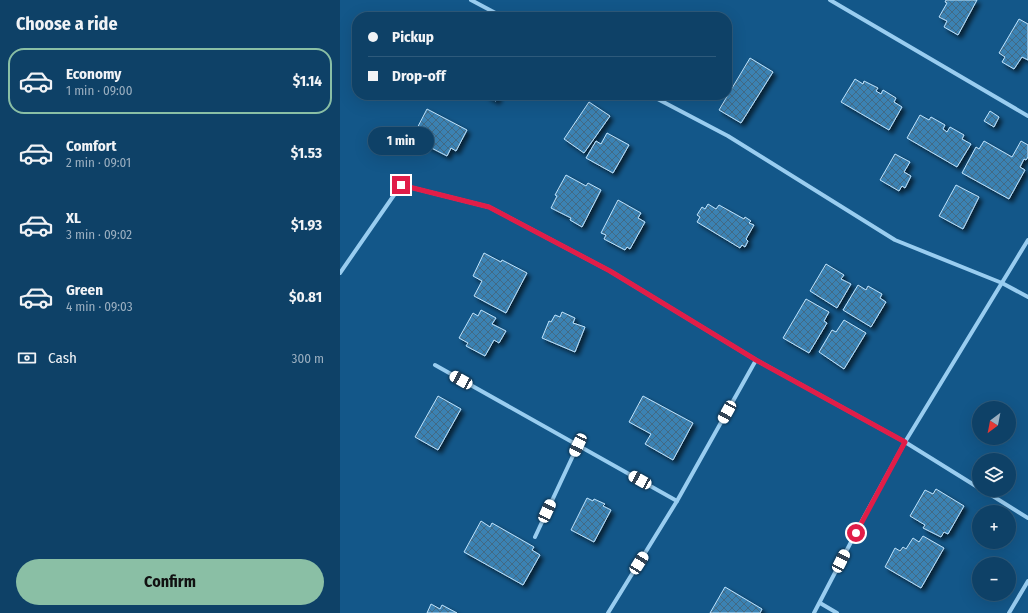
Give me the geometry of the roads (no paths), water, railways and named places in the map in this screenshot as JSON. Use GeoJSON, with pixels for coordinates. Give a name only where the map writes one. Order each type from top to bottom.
{"type":"FeatureCollection","features":[{"type":"Feature","properties":{"kind":"street"},"geometry":{"type":"LineString","coordinates":[[471,0],[494,12]]}},
{"type":"Feature","properties":{"kind":"street"},"geometry":{"type":"LineString","coordinates":[[830,0],[1028,116]]}},
{"type":"Feature","properties":{"kind":"street"},"geometry":{"type":"LineString","coordinates":[[660,100],[728,136],[895,240],[1002,283],[1028,297]]}},
{"type":"Feature","properties":{"kind":"street"},"geometry":{"type":"LineString","coordinates":[[340,273],[401,185],[489,207],[610,271],[756,360],[905,442],[972,484]]}},
{"type":"Feature","properties":{"kind":"street"},"geometry":{"type":"LineString","coordinates":[[814,613],[863,518],[905,442],[1028,240]]}},
{"type":"Feature","properties":{"kind":"street"},"geometry":{"type":"LineString","coordinates":[[608,613],[677,501],[756,360]]}},
{"type":"Feature","properties":{"kind":"street"},"geometry":{"type":"LineString","coordinates":[[435,365],[677,501]]}},
{"type":"Feature","properties":{"kind":"street"},"geometry":{"type":"LineString","coordinates":[[535,537],[578,445]]}},
{"type":"Feature","properties":{"kind":"street"},"geometry":{"type":"LineString","coordinates":[[994,497],[1028,518]]}},
{"type":"Feature","properties":{"kind":"street"},"geometry":{"type":"LineString","coordinates":[[1009,613],[1028,581]]}},
{"type":"Feature","properties":{"kind":"street"},"geometry":{"type":"LineString","coordinates":[[820,603],[836,613]]}}]}
